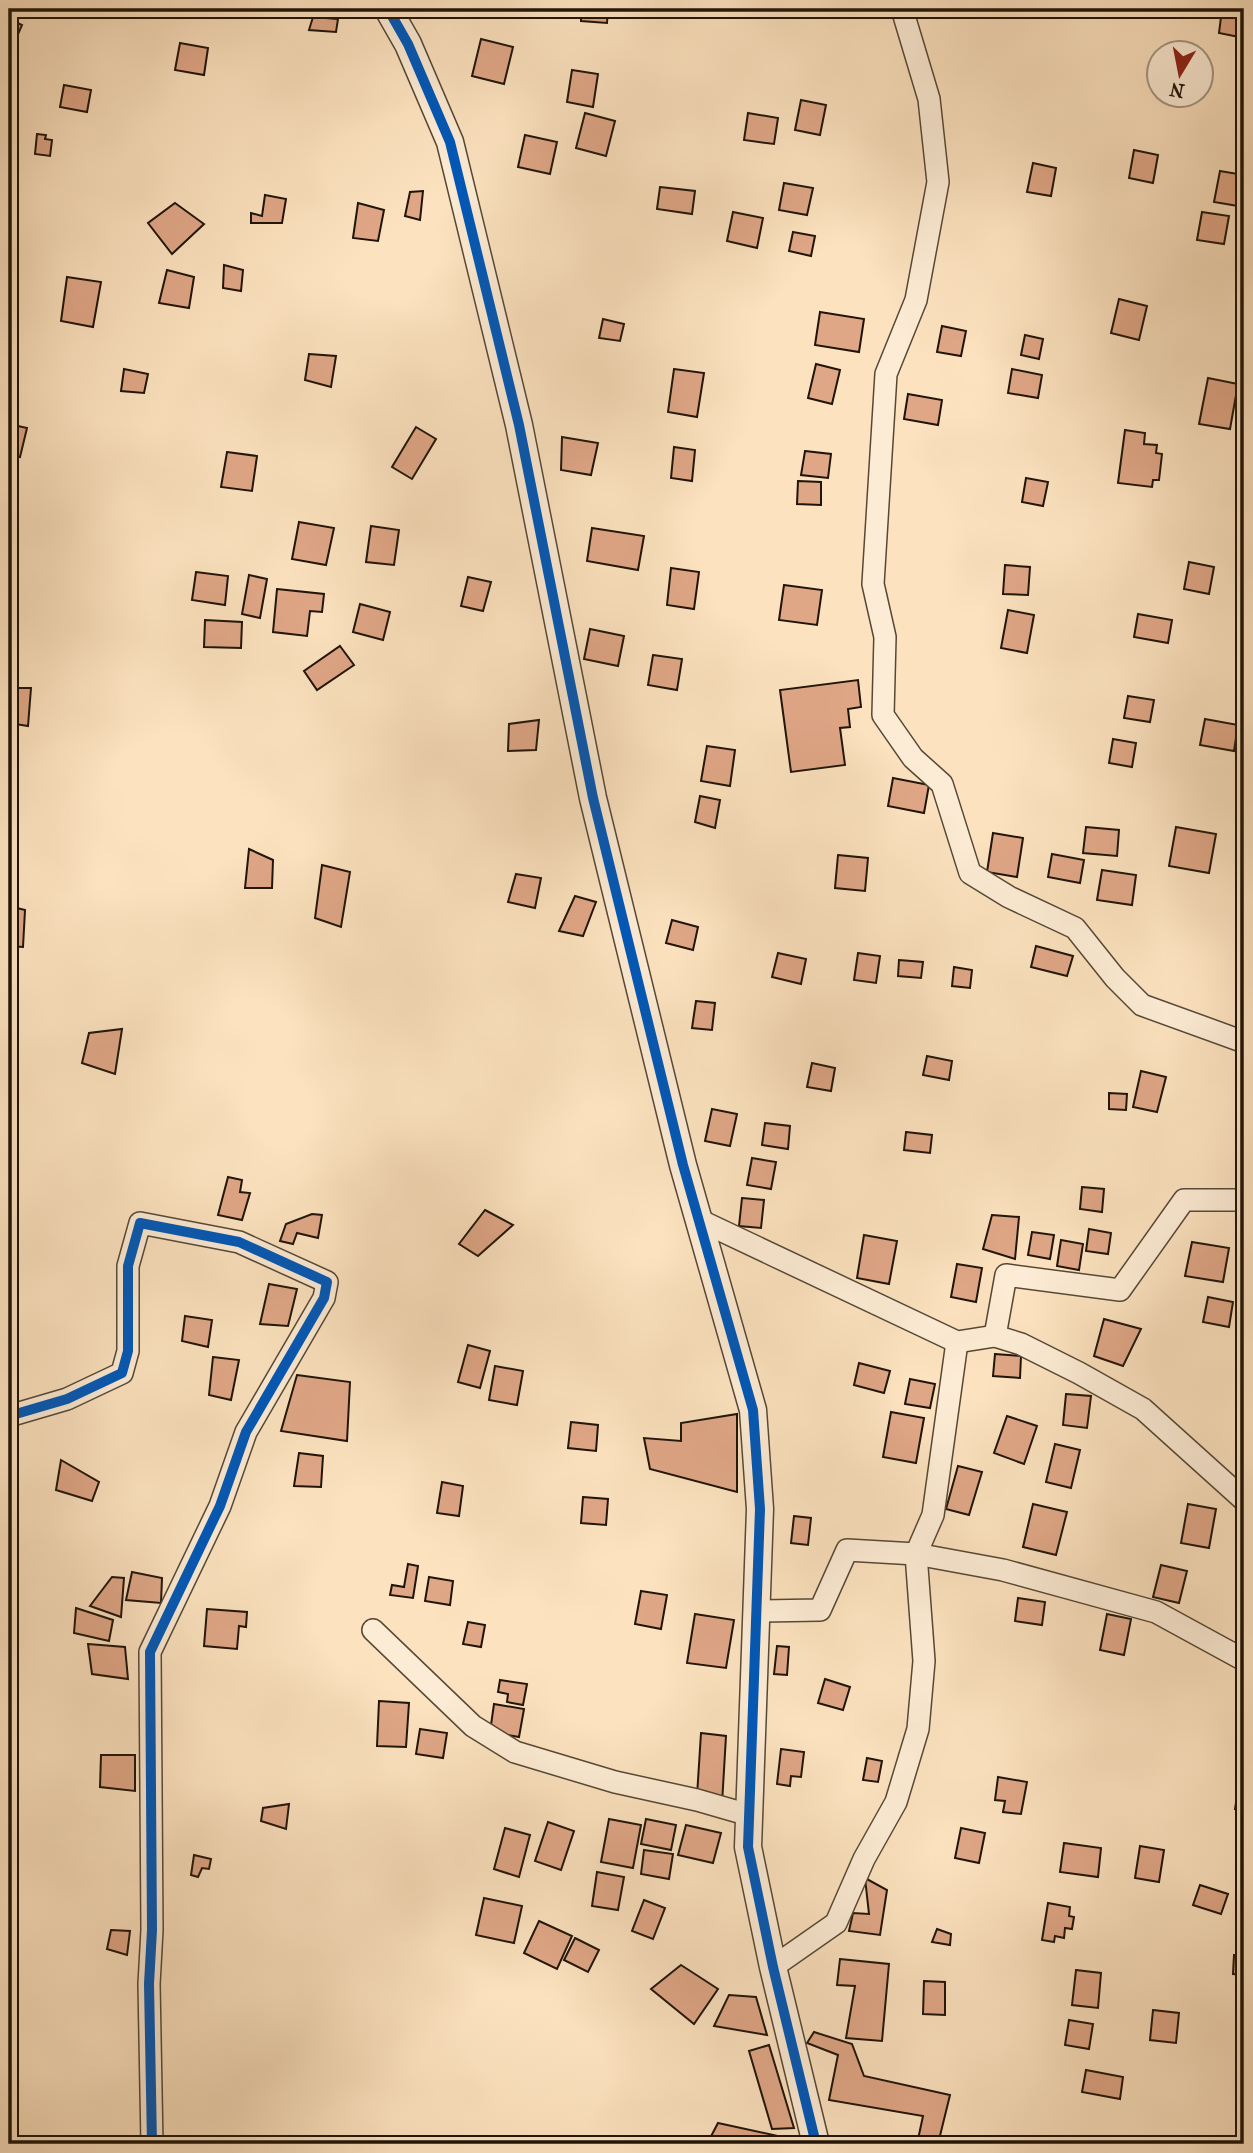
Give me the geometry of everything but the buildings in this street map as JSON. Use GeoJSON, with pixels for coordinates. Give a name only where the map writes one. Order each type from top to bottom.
{"type":"FeatureCollection","features":[{"type":"Feature","properties":{"kind":"street"},"geometry":{"type":"LineString","coordinates":[[388,9],[408,44],[450,142],[519,425],[593,798],[683,1165],[753,1410],[760,1509],[748,1847],[773,1967],[816,2144]]}},
{"type":"Feature","properties":{"kind":"street"},"geometry":{"type":"LineString","coordinates":[[902,9],[929,99],[938,182],[916,300],[886,374],[873,584],[885,637],[883,715],[913,758],[942,784],[970,873],[1009,897],[1075,928],[1115,978],[1142,1005],[1244,1042]]}},
{"type":"Feature","properties":{"kind":"street"},"geometry":{"type":"LineString","coordinates":[[995,1336],[1006,1275],[1120,1290],[1184,1200],[1244,1200]]}},
{"type":"Feature","properties":{"kind":"street"},"geometry":{"type":"LineString","coordinates":[[699,1220],[957,1342],[995,1336],[1021,1344],[1079,1373],[1143,1409],[1244,1500]]}},
{"type":"Feature","properties":{"kind":"street"},"geometry":{"type":"LineString","coordinates":[[9,1416],[67,1399],[122,1373],[128,1351],[128,1266],[140,1223],[239,1242],[327,1282],[324,1298],[246,1432],[220,1506],[150,1652],[152,1930],[149,1984],[152,2144]]}},
{"type":"Feature","properties":{"kind":"street"},"geometry":{"type":"LineString","coordinates":[[773,1967],[836,1923],[864,1859],[896,1802],[918,1729],[924,1661],[916,1554],[933,1515],[957,1342]]}},
{"type":"Feature","properties":{"kind":"street"},"geometry":{"type":"LineString","coordinates":[[757,1611],[820,1610],[847,1550],[916,1554],[1003,1570],[1156,1612],[1244,1660]]}},
{"type":"Feature","properties":{"kind":"street"},"geometry":{"type":"LineString","coordinates":[[373,1630],[473,1726],[515,1752],[615,1782],[697,1800],[749,1815]]}},
{"type":"Feature","properties":{"kind":"cycle path"},"geometry":{"type":"LineString","coordinates":[[388,9],[408,44],[450,142],[519,425],[593,798],[683,1165],[753,1410],[760,1509],[748,1847],[773,1967],[816,2144]]}},
{"type":"Feature","properties":{"kind":"cycle path"},"geometry":{"type":"LineString","coordinates":[[9,1416],[67,1399],[122,1373],[128,1351],[128,1266],[140,1223],[239,1242],[327,1282],[324,1298],[246,1432],[220,1506],[150,1652],[152,1930],[149,1984],[152,2144]]}}]}
